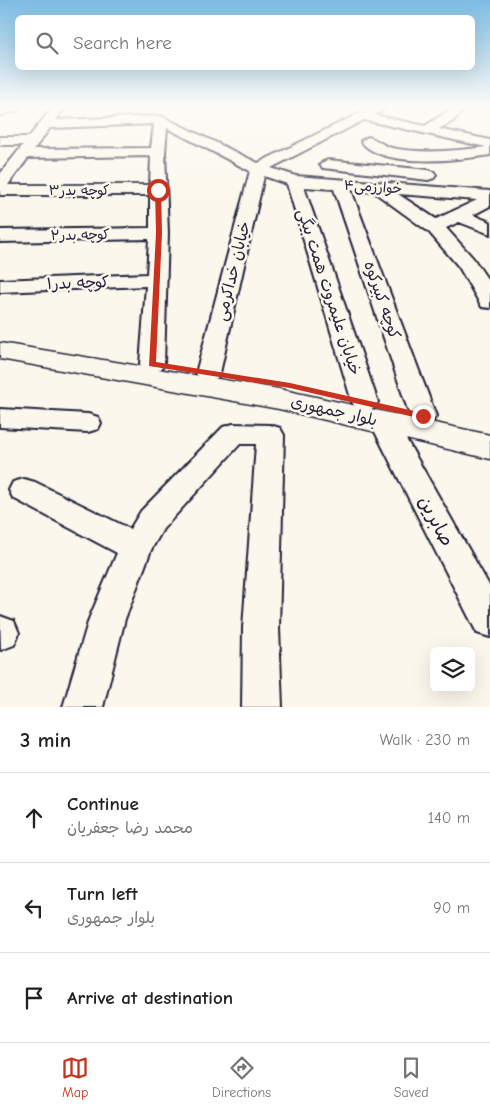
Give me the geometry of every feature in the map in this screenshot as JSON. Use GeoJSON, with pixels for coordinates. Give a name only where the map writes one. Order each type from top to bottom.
{"type":"FeatureCollection","features":[{"type":"Feature","properties":{"kind":"street"},"geometry":{"type":"LineString","coordinates":[[152,364],[159,233],[159,140]]}},
{"type":"Feature","properties":{"kind":"street","name":"خوارزمی۴"},"geometry":{"type":"LineString","coordinates":[[201,140],[258,169],[294,181],[490,196]]}},
{"type":"Feature","properties":{"kind":"street"},"geometry":{"type":"LineString","coordinates":[[258,169],[315,140]]}},
{"type":"Feature","properties":{"kind":"street"},"geometry":{"type":"LineString","coordinates":[[367,140],[328,165],[446,177]]}},
{"type":"Feature","properties":{"kind":"street"},"geometry":{"type":"LineString","coordinates":[[472,140],[490,144]]}},
{"type":"Feature","properties":{"kind":"street"},"geometry":{"type":"LineString","coordinates":[[0,141],[33,141]]}},
{"type":"Feature","properties":{"kind":"street"},"geometry":{"type":"LineString","coordinates":[[3,178],[33,141]]}},
{"type":"Feature","properties":{"kind":"street"},"geometry":{"type":"LineString","coordinates":[[360,146],[370,145],[386,151],[423,156],[490,151]]}},
{"type":"Feature","properties":{"kind":"street"},"geometry":{"type":"LineString","coordinates":[[24,154],[158,152]]}},
{"type":"Feature","properties":{"kind":"street","name":"خیابان خداکرمی"},"geometry":{"type":"LineString","coordinates":[[205,379],[258,169]]}},
{"type":"Feature","properties":{"kind":"street","name":"خیابان علیمروت همت بیگی"},"geometry":{"type":"LineString","coordinates":[[294,181],[374,412]]}},
{"type":"Feature","properties":{"kind":"street","name":"کوچه کبیرکوه"},"geometry":{"type":"LineString","coordinates":[[341,185],[423,416]]}},
{"type":"Feature","properties":{"kind":"street"},"geometry":{"type":"LineString","coordinates":[[378,187],[434,227],[482,284],[490,302]]}},
{"type":"Feature","properties":{"kind":"street","name":"کوچه بدر۳"},"geometry":{"type":"LineString","coordinates":[[0,190],[158,190]]}},
{"type":"Feature","properties":{"kind":"street"},"geometry":{"type":"LineString","coordinates":[[434,227],[490,200]]}},
{"type":"Feature","properties":{"kind":"street"},"geometry":{"type":"LineString","coordinates":[[459,215],[490,229]]}},
{"type":"Feature","properties":{"kind":"street","name":"کوچه بدر۲"},"geometry":{"type":"LineString","coordinates":[[0,236],[159,233]]}},
{"type":"Feature","properties":{"kind":"street","name":"کوچه بدر۱"},"geometry":{"type":"LineString","coordinates":[[0,286],[156,280]]}},
{"type":"Feature","properties":{"kind":"street","name":"بلوار جمهوری"},"geometry":{"type":"LineString","coordinates":[[0,339],[152,364],[279,399],[374,412],[423,416],[490,431]]}},
{"type":"Feature","properties":{"kind":"street","name":"بلوار جمهوری"},"geometry":{"type":"LineString","coordinates":[[0,351],[205,379]]}},
{"type":"Feature","properties":{"kind":"street","name":"بلوار جمهوری"},"geometry":{"type":"LineString","coordinates":[[374,412],[490,447]]}},
{"type":"Feature","properties":{"kind":"street","name":"صابرین"},"geometry":{"type":"LineString","coordinates":[[374,412],[490,621]]}},
{"type":"Feature","properties":{"kind":"street"},"geometry":{"type":"LineString","coordinates":[[0,418],[88,424]]}},
{"type":"Feature","properties":{"kind":"street"},"geometry":{"type":"LineString","coordinates":[[83,707],[107,619],[136,547],[152,520],[233,434],[270,435],[261,628],[262,707]]}},
{"type":"Feature","properties":{"kind":"street"},"geometry":{"type":"LineString","coordinates":[[24,490],[136,547]]}},
{"type":"Feature","properties":{"kind":"route"},"geometry":{"type":"LineString","coordinates":[[158,190],[159,233],[152,364],[290,386],[423,416]]}}]}
